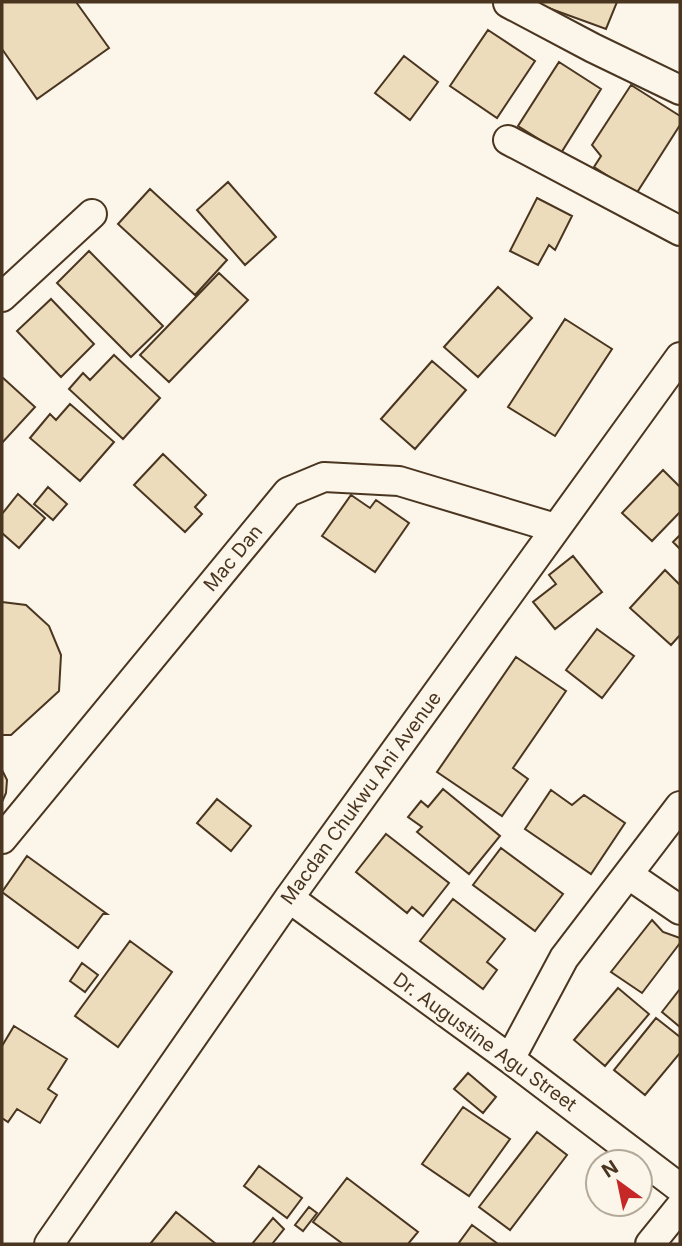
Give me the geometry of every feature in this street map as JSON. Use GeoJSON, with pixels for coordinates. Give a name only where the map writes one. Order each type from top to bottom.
{"type":"FeatureCollection","features":[{"type":"Feature","properties":{"kind":"street"},"geometry":{"type":"LineString","coordinates":[[508,3],[680,90]]}},
{"type":"Feature","properties":{"kind":"street"},"geometry":{"type":"LineString","coordinates":[[508,140],[680,231]]}},
{"type":"Feature","properties":{"kind":"street"},"geometry":{"type":"LineString","coordinates":[[2,297],[92,214]]}},
{"type":"Feature","properties":{"kind":"street","name":"Macdan Chukwu Ani Avenue"},"geometry":{"type":"LineString","coordinates":[[49,1244],[289,898],[680,356]]}},
{"type":"Feature","properties":{"kind":"street","name":"Mac Dan"},"geometry":{"type":"LineString","coordinates":[[2,839],[288,492],[324,477],[399,481],[555,528]]}},
{"type":"Feature","properties":{"kind":"street"},"geometry":{"type":"LineString","coordinates":[[510,1059],[564,958],[680,806]]}},
{"type":"Feature","properties":{"kind":"street"},"geometry":{"type":"LineString","coordinates":[[629,875],[680,910]]}},
{"type":"Feature","properties":{"kind":"street","name":"Dr. Augustine Agu Street"},"geometry":{"type":"LineString","coordinates":[[289,898],[510,1059],[680,1188]]}},
{"type":"Feature","properties":{"kind":"street"},"geometry":{"type":"LineString","coordinates":[[650,1244],[680,1207]]}},
{"type":"Feature","properties":{"kind":"building"},"geometry":{"type":"Polygon","coordinates":[[[2,2],[76,2],[109,48],[37,99],[2,49],[2,2]]]}},
{"type":"Feature","properties":{"kind":"building"},"geometry":{"type":"Polygon","coordinates":[[[532,2],[617,2],[606,29],[532,2]]]}},
{"type":"Feature","properties":{"kind":"building"},"geometry":{"type":"Polygon","coordinates":[[[488,30],[535,61],[497,118],[450,86],[488,30]]]}},
{"type":"Feature","properties":{"kind":"building"},"geometry":{"type":"Polygon","coordinates":[[[404,56],[438,82],[410,120],[375,93],[404,56]]]}},
{"type":"Feature","properties":{"kind":"building"},"geometry":{"type":"Polygon","coordinates":[[[559,62],[601,89],[561,153],[518,126],[559,62]]]}},
{"type":"Feature","properties":{"kind":"building"},"geometry":{"type":"Polygon","coordinates":[[[631,85],[680,116],[680,125],[636,194],[594,167],[601,156],[592,145],[631,85]]]}},
{"type":"Feature","properties":{"kind":"building"},"geometry":{"type":"Polygon","coordinates":[[[228,182],[276,237],[245,265],[197,210],[228,182]]]}},
{"type":"Feature","properties":{"kind":"building"},"geometry":{"type":"Polygon","coordinates":[[[150,189],[227,260],[195,295],[118,224],[150,189]]]}},
{"type":"Feature","properties":{"kind":"building"},"geometry":{"type":"Polygon","coordinates":[[[537,198],[572,216],[555,250],[549,245],[538,265],[510,251],[537,198]]]}},
{"type":"Feature","properties":{"kind":"building"},"geometry":{"type":"Polygon","coordinates":[[[89,251],[163,326],[131,357],[57,283],[89,251]]]}},
{"type":"Feature","properties":{"kind":"building"},"geometry":{"type":"Polygon","coordinates":[[[219,273],[248,300],[169,382],[140,355],[219,273]]]}},
{"type":"Feature","properties":{"kind":"building"},"geometry":{"type":"Polygon","coordinates":[[[498,287],[532,318],[478,377],[444,347],[498,287]]]}},
{"type":"Feature","properties":{"kind":"building"},"geometry":{"type":"Polygon","coordinates":[[[51,299],[94,344],[61,377],[17,331],[51,299]]]}},
{"type":"Feature","properties":{"kind":"building"},"geometry":{"type":"Polygon","coordinates":[[[565,319],[612,349],[555,436],[508,407],[565,319]]]}},
{"type":"Feature","properties":{"kind":"building"},"geometry":{"type":"Polygon","coordinates":[[[114,355],[160,398],[123,439],[69,389],[83,373],[90,380],[114,355]]]}},
{"type":"Feature","properties":{"kind":"building"},"geometry":{"type":"Polygon","coordinates":[[[432,361],[466,390],[415,449],[381,419],[432,361]]]}},
{"type":"Feature","properties":{"kind":"building"},"geometry":{"type":"Polygon","coordinates":[[[2,377],[35,407],[2,443],[2,377]]]}},
{"type":"Feature","properties":{"kind":"building"},"geometry":{"type":"Polygon","coordinates":[[[70,404],[114,442],[80,481],[30,438],[50,414],[56,420],[70,404]]]}},
{"type":"Feature","properties":{"kind":"building"},"geometry":{"type":"Polygon","coordinates":[[[163,454],[206,495],[195,507],[202,514],[185,532],[134,485],[163,454]]]}},
{"type":"Feature","properties":{"kind":"building"},"geometry":{"type":"Polygon","coordinates":[[[663,470],[680,487],[680,512],[652,541],[622,513],[663,470]]]}},
{"type":"Feature","properties":{"kind":"building"},"geometry":{"type":"Polygon","coordinates":[[[48,487],[67,504],[53,520],[34,504],[48,487]]]}},
{"type":"Feature","properties":{"kind":"building"},"geometry":{"type":"Polygon","coordinates":[[[18,494],[45,518],[19,548],[2,533],[2,514],[18,494]]]}},
{"type":"Feature","properties":{"kind":"building"},"geometry":{"type":"Polygon","coordinates":[[[351,495],[370,508],[376,500],[409,523],[375,572],[322,536],[351,495]]]}},
{"type":"Feature","properties":{"kind":"building"},"geometry":{"type":"Polygon","coordinates":[[[680,535],[680,549],[673,542],[680,535]]]}},
{"type":"Feature","properties":{"kind":"building"},"geometry":{"type":"Polygon","coordinates":[[[573,556],[602,592],[555,629],[533,602],[556,584],[549,575],[573,556]]]}},
{"type":"Feature","properties":{"kind":"building"},"geometry":{"type":"Polygon","coordinates":[[[665,570],[680,585],[680,635],[671,645],[630,608],[665,570]]]}},
{"type":"Feature","properties":{"kind":"building"},"geometry":{"type":"Polygon","coordinates":[[[2,602],[26,605],[49,626],[61,655],[59,691],[11,735],[2,735],[2,602]]]}},
{"type":"Feature","properties":{"kind":"building"},"geometry":{"type":"Polygon","coordinates":[[[597,629],[634,656],[602,698],[566,670],[597,629]]]}},
{"type":"Feature","properties":{"kind":"building"},"geometry":{"type":"Polygon","coordinates":[[[516,657],[566,691],[513,768],[528,779],[502,816],[437,772],[516,657]]]}},
{"type":"Feature","properties":{"kind":"building"},"geometry":{"type":"Polygon","coordinates":[[[2,770],[7,780],[2,802],[2,770]]]}},
{"type":"Feature","properties":{"kind":"building"},"geometry":{"type":"Polygon","coordinates":[[[443,789],[500,836],[469,874],[417,832],[422,827],[408,817],[421,801],[428,807],[443,789]]]}},
{"type":"Feature","properties":{"kind":"building"},"geometry":{"type":"Polygon","coordinates":[[[551,790],[572,805],[584,795],[625,823],[591,874],[525,829],[551,790]]]}},
{"type":"Feature","properties":{"kind":"building"},"geometry":{"type":"Polygon","coordinates":[[[217,799],[251,826],[231,851],[197,823],[217,799]]]}},
{"type":"Feature","properties":{"kind":"building"},"geometry":{"type":"Polygon","coordinates":[[[386,834],[449,883],[423,916],[412,907],[407,913],[356,872],[386,834]]]}},
{"type":"Feature","properties":{"kind":"building"},"geometry":{"type":"Polygon","coordinates":[[[501,848],[563,894],[535,931],[473,885],[501,848]]]}},
{"type":"Feature","properties":{"kind":"building"},"geometry":{"type":"Polygon","coordinates":[[[27,856],[107,914],[103,914],[78,948],[2,892],[27,856]]]}},
{"type":"Feature","properties":{"kind":"building"},"geometry":{"type":"Polygon","coordinates":[[[453,899],[505,939],[487,962],[497,970],[483,989],[420,941],[453,899]]]}},
{"type":"Feature","properties":{"kind":"building"},"geometry":{"type":"Polygon","coordinates":[[[652,920],[663,932],[680,938],[680,943],[642,993],[611,972],[652,920]]]}},
{"type":"Feature","properties":{"kind":"building"},"geometry":{"type":"Polygon","coordinates":[[[130,941],[172,972],[118,1047],[75,1016],[130,941]]]}},
{"type":"Feature","properties":{"kind":"building"},"geometry":{"type":"Polygon","coordinates":[[[82,963],[98,975],[85,992],[70,981],[82,963]]]}},
{"type":"Feature","properties":{"kind":"building"},"geometry":{"type":"Polygon","coordinates":[[[618,988],[649,1014],[605,1066],[574,1040],[618,988]]]}},
{"type":"Feature","properties":{"kind":"building"},"geometry":{"type":"Polygon","coordinates":[[[680,989],[680,1027],[662,1012],[680,989]]]}},
{"type":"Feature","properties":{"kind":"building"},"geometry":{"type":"Polygon","coordinates":[[[656,1018],[680,1037],[680,1053],[645,1095],[614,1070],[656,1018]]]}},
{"type":"Feature","properties":{"kind":"building"},"geometry":{"type":"Polygon","coordinates":[[[14,1026],[67,1059],[48,1089],[57,1095],[40,1123],[17,1109],[8,1122],[2,1118],[2,1046],[14,1026]]]}},
{"type":"Feature","properties":{"kind":"building"},"geometry":{"type":"Polygon","coordinates":[[[468,1073],[496,1097],[483,1113],[454,1089],[468,1073]]]}},
{"type":"Feature","properties":{"kind":"building"},"geometry":{"type":"Polygon","coordinates":[[[463,1107],[510,1139],[469,1196],[422,1164],[463,1107]]]}},
{"type":"Feature","properties":{"kind":"building"},"geometry":{"type":"Polygon","coordinates":[[[537,1132],[567,1155],[510,1230],[479,1207],[537,1132]]]}},
{"type":"Feature","properties":{"kind":"building"},"geometry":{"type":"Polygon","coordinates":[[[259,1166],[302,1198],[287,1218],[244,1186],[259,1166]]]}},
{"type":"Feature","properties":{"kind":"building"},"geometry":{"type":"Polygon","coordinates":[[[347,1178],[418,1232],[408,1244],[343,1244],[313,1222],[347,1178]]]}},
{"type":"Feature","properties":{"kind":"building"},"geometry":{"type":"Polygon","coordinates":[[[309,1207],[317,1213],[303,1231],[295,1225],[309,1207]]]}},
{"type":"Feature","properties":{"kind":"building"},"geometry":{"type":"Polygon","coordinates":[[[176,1212],[216,1244],[150,1244],[176,1212]]]}},
{"type":"Feature","properties":{"kind":"building"},"geometry":{"type":"Polygon","coordinates":[[[273,1218],[284,1229],[272,1244],[252,1244],[273,1218]]]}},
{"type":"Feature","properties":{"kind":"building"},"geometry":{"type":"Polygon","coordinates":[[[472,1225],[498,1244],[458,1244],[472,1225]]]}}]}
